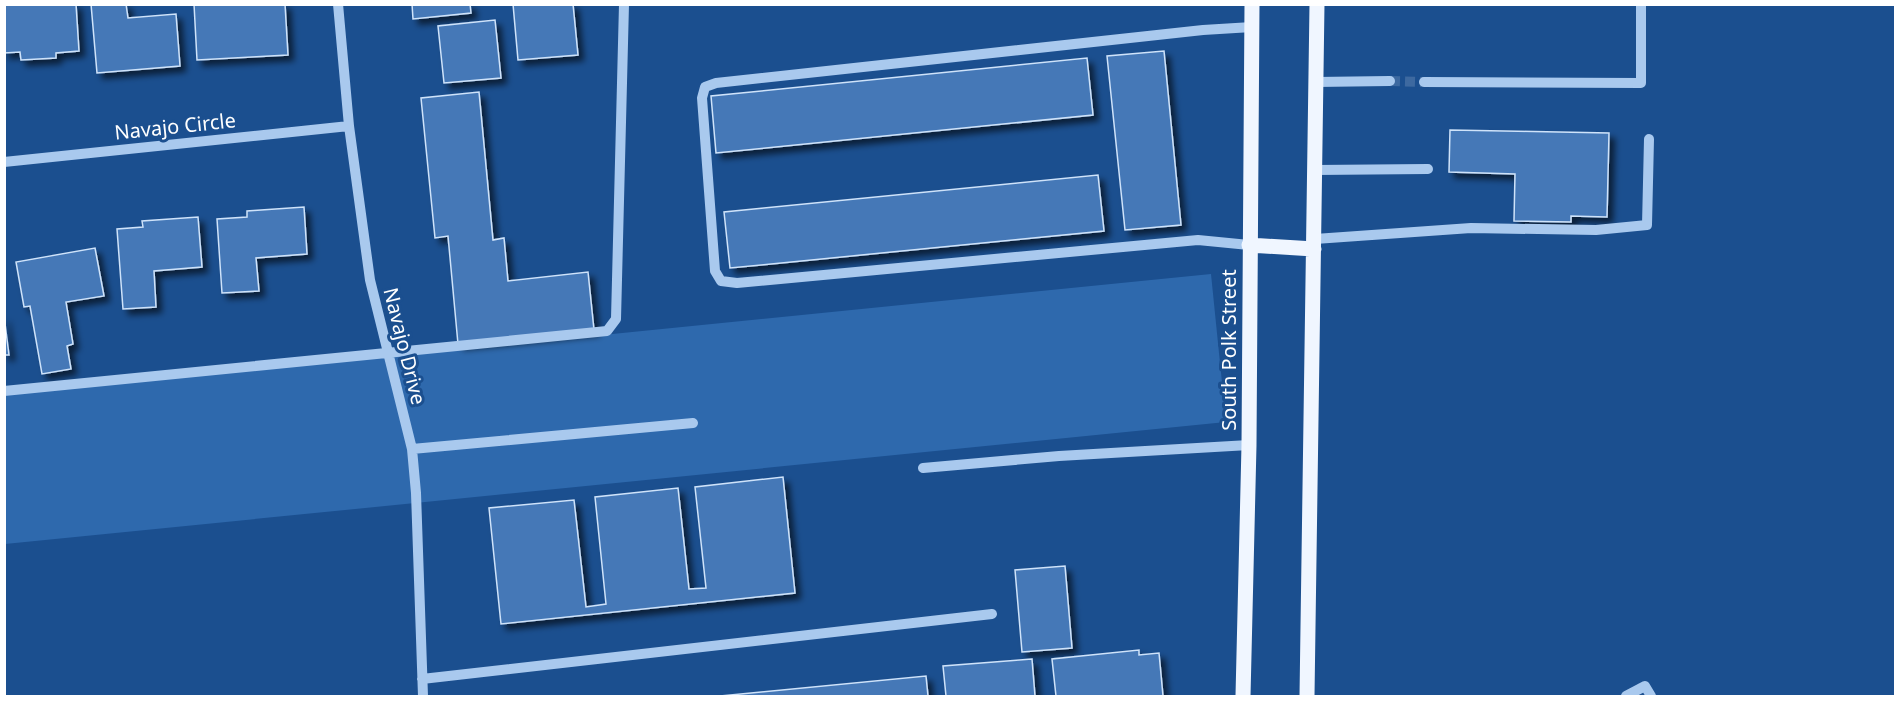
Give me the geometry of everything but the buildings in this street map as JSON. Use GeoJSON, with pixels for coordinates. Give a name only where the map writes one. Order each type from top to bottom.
{"type":"FeatureCollection","features":[{"type":"Feature","properties":{"kind":"main road","name":"South Polk Street"},"geometry":{"type":"LineString","coordinates":[[1243,696],[1249,445],[1252,4]]}},
{"type":"Feature","properties":{"kind":"main road"},"geometry":{"type":"LineString","coordinates":[[1307,696],[1317,4]]}},
{"type":"Feature","properties":{"kind":"main road"},"geometry":{"type":"LineString","coordinates":[[1249,245],[1315,244]]}},
{"type":"Feature","properties":{"kind":"street","name":"Navajo Drive"},"geometry":{"type":"LineString","coordinates":[[339,4],[350,126],[370,280],[412,449],[416,493],[423,696]]}},
{"type":"Feature","properties":{"kind":"street"},"geometry":{"type":"LineString","coordinates":[[4,391],[608,331],[616,319],[624,4]]}},
{"type":"Feature","properties":{"kind":"street"},"geometry":{"type":"LineString","coordinates":[[1424,82],[1641,83],[1641,4]]}},
{"type":"Feature","properties":{"kind":"street"},"geometry":{"type":"LineString","coordinates":[[1249,245],[1198,240],[737,284],[721,280],[715,271],[702,98],[705,87],[716,83],[1203,30],[1252,27]]}},
{"type":"Feature","properties":{"kind":"street"},"geometry":{"type":"LineString","coordinates":[[1316,82],[1390,81]]}},
{"type":"Feature","properties":{"kind":"street","name":"Navajo Circle"},"geometry":{"type":"LineString","coordinates":[[4,162],[350,126]]}},
{"type":"Feature","properties":{"kind":"street"},"geometry":{"type":"LineString","coordinates":[[1315,244],[1471,228],[1596,230],[1647,225],[1648,139]]}},
{"type":"Feature","properties":{"kind":"street"},"geometry":{"type":"LineString","coordinates":[[1315,170],[1428,169]]}},
{"type":"Feature","properties":{"kind":"street"},"geometry":{"type":"LineString","coordinates":[[412,449],[693,423]]}},
{"type":"Feature","properties":{"kind":"street"},"geometry":{"type":"LineString","coordinates":[[923,468],[1059,456],[1249,445]]}},
{"type":"Feature","properties":{"kind":"street"},"geometry":{"type":"LineString","coordinates":[[422,679],[992,614]]}},
{"type":"Feature","properties":{"kind":"street"},"geometry":{"type":"LineString","coordinates":[[1626,696],[1645,686],[1651,696]]}},
{"type":"Feature","properties":{"kind":"shaded area"},"geometry":{"type":"Polygon","coordinates":[[[1211,274],[1226,422],[5,544],[5,395],[1211,274]]]}},
{"type":"Feature","properties":{"kind":"tunnel"},"geometry":{"type":"LineString","coordinates":[[1390,81],[1424,82]]}}]}
